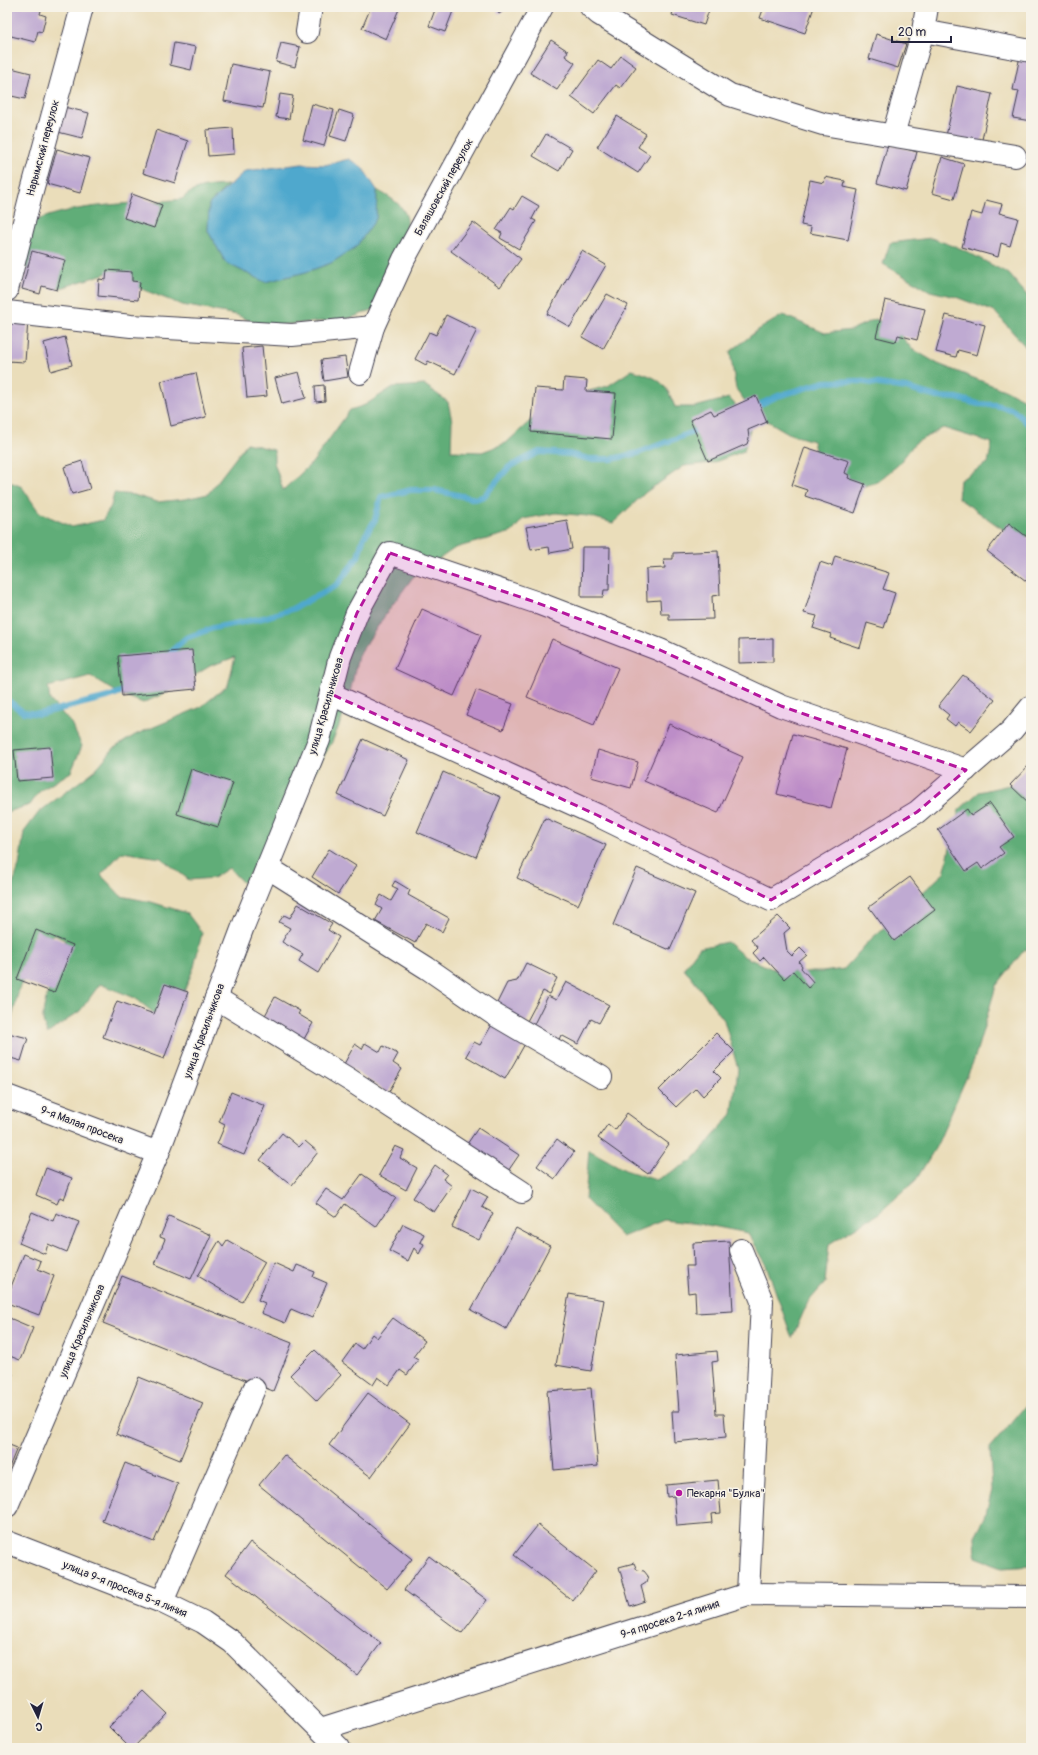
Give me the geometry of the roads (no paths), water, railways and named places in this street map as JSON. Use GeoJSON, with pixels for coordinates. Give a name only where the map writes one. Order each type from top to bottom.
{"type":"FeatureCollection","features":[{"type":"Feature","properties":{"kind":"street","name":"Нарымский переулок"},"geometry":{"type":"LineString","coordinates":[[7,290],[30,198],[82,7]]}},
{"type":"Feature","properties":{"kind":"street"},"geometry":{"type":"LineString","coordinates":[[307,32],[311,7]]}},
{"type":"Feature","properties":{"kind":"street","name":"Балашовский переулок"},"geometry":{"type":"LineString","coordinates":[[360,373],[373,327],[404,259],[542,7]]}},
{"type":"Feature","properties":{"kind":"street"},"geometry":{"type":"LineString","coordinates":[[592,7],[599,14],[730,95],[823,124],[1015,156]]}},
{"type":"Feature","properties":{"kind":"street"},"geometry":{"type":"LineString","coordinates":[[893,135],[923,31],[927,7]]}},
{"type":"Feature","properties":{"kind":"street"},"geometry":{"type":"LineString","coordinates":[[923,31],[1031,51]]}},
{"type":"Feature","properties":{"kind":"street"},"geometry":{"type":"LineString","coordinates":[[7,312],[131,326],[292,334],[373,327]]}},
{"type":"Feature","properties":{"kind":"street","name":"улица Красильникова"},"geometry":{"type":"LineString","coordinates":[[7,1506],[158,1153],[244,924],[318,740],[332,694],[340,657],[357,613],[390,553],[535,602],[660,650],[781,706],[966,770]]}},
{"type":"Feature","properties":{"kind":"street"},"geometry":{"type":"LineString","coordinates":[[332,694],[597,815],[771,900],[917,812],[1012,730],[1031,707]]}},
{"type":"Feature","properties":{"kind":"street"},"geometry":{"type":"LineString","coordinates":[[267,867],[428,968],[495,1015],[601,1077]]}},
{"type":"Feature","properties":{"kind":"street"},"geometry":{"type":"LineString","coordinates":[[216,998],[350,1080],[522,1192]]}},
{"type":"Feature","properties":{"kind":"street","name":"9-я Малая просека"},"geometry":{"type":"LineString","coordinates":[[7,1096],[158,1153]]}},
{"type":"Feature","properties":{"kind":"street"},"geometry":{"type":"LineString","coordinates":[[741,1250],[762,1301],[748,1594]]}},
{"type":"Feature","properties":{"kind":"street"},"geometry":{"type":"LineString","coordinates":[[162,1602],[254,1389]]}},
{"type":"Feature","properties":{"kind":"street","name":"улица 9-я просека 5-я линия"},"geometry":{"type":"LineString","coordinates":[[7,1542],[162,1602],[203,1622],[232,1642],[339,1748]]}},
{"type":"Feature","properties":{"kind":"street","name":"9-я просека 2-я линия"},"geometry":{"type":"LineString","coordinates":[[321,1729],[748,1594],[1031,1597]]}},
{"type":"Feature","properties":{"kind":"water"},"geometry":{"type":"Polygon","coordinates":[[[349,159],[362,167],[377,190],[376,219],[356,247],[331,263],[306,272],[265,282],[226,263],[208,231],[209,204],[245,171],[302,164],[325,165],[349,159]]]}},
{"type":"Feature","properties":{"kind":"waterway"},"geometry":{"type":"LineString","coordinates":[[752,408],[778,396],[825,382],[858,381],[906,388],[937,397],[957,398],[978,404],[995,405],[1014,410],[1031,427]]}},
{"type":"Feature","properties":{"kind":"waterway"},"geometry":{"type":"LineString","coordinates":[[165,657],[186,638],[213,628],[263,618],[292,609],[337,585],[358,557],[363,539],[375,520],[381,497],[411,490],[434,490],[476,499],[484,496],[509,467],[539,452],[569,454],[589,459],[612,459],[638,453],[701,429]]}},
{"type":"Feature","properties":{"kind":"waterway"},"geometry":{"type":"LineString","coordinates":[[7,700],[23,712],[39,714],[108,697],[128,689]]}},
{"type":"Feature","properties":{"kind":"place","name":"Пекарня \"Булка\""},"geometry":{"type":"Point","coordinates":[679,1493]}}]}
